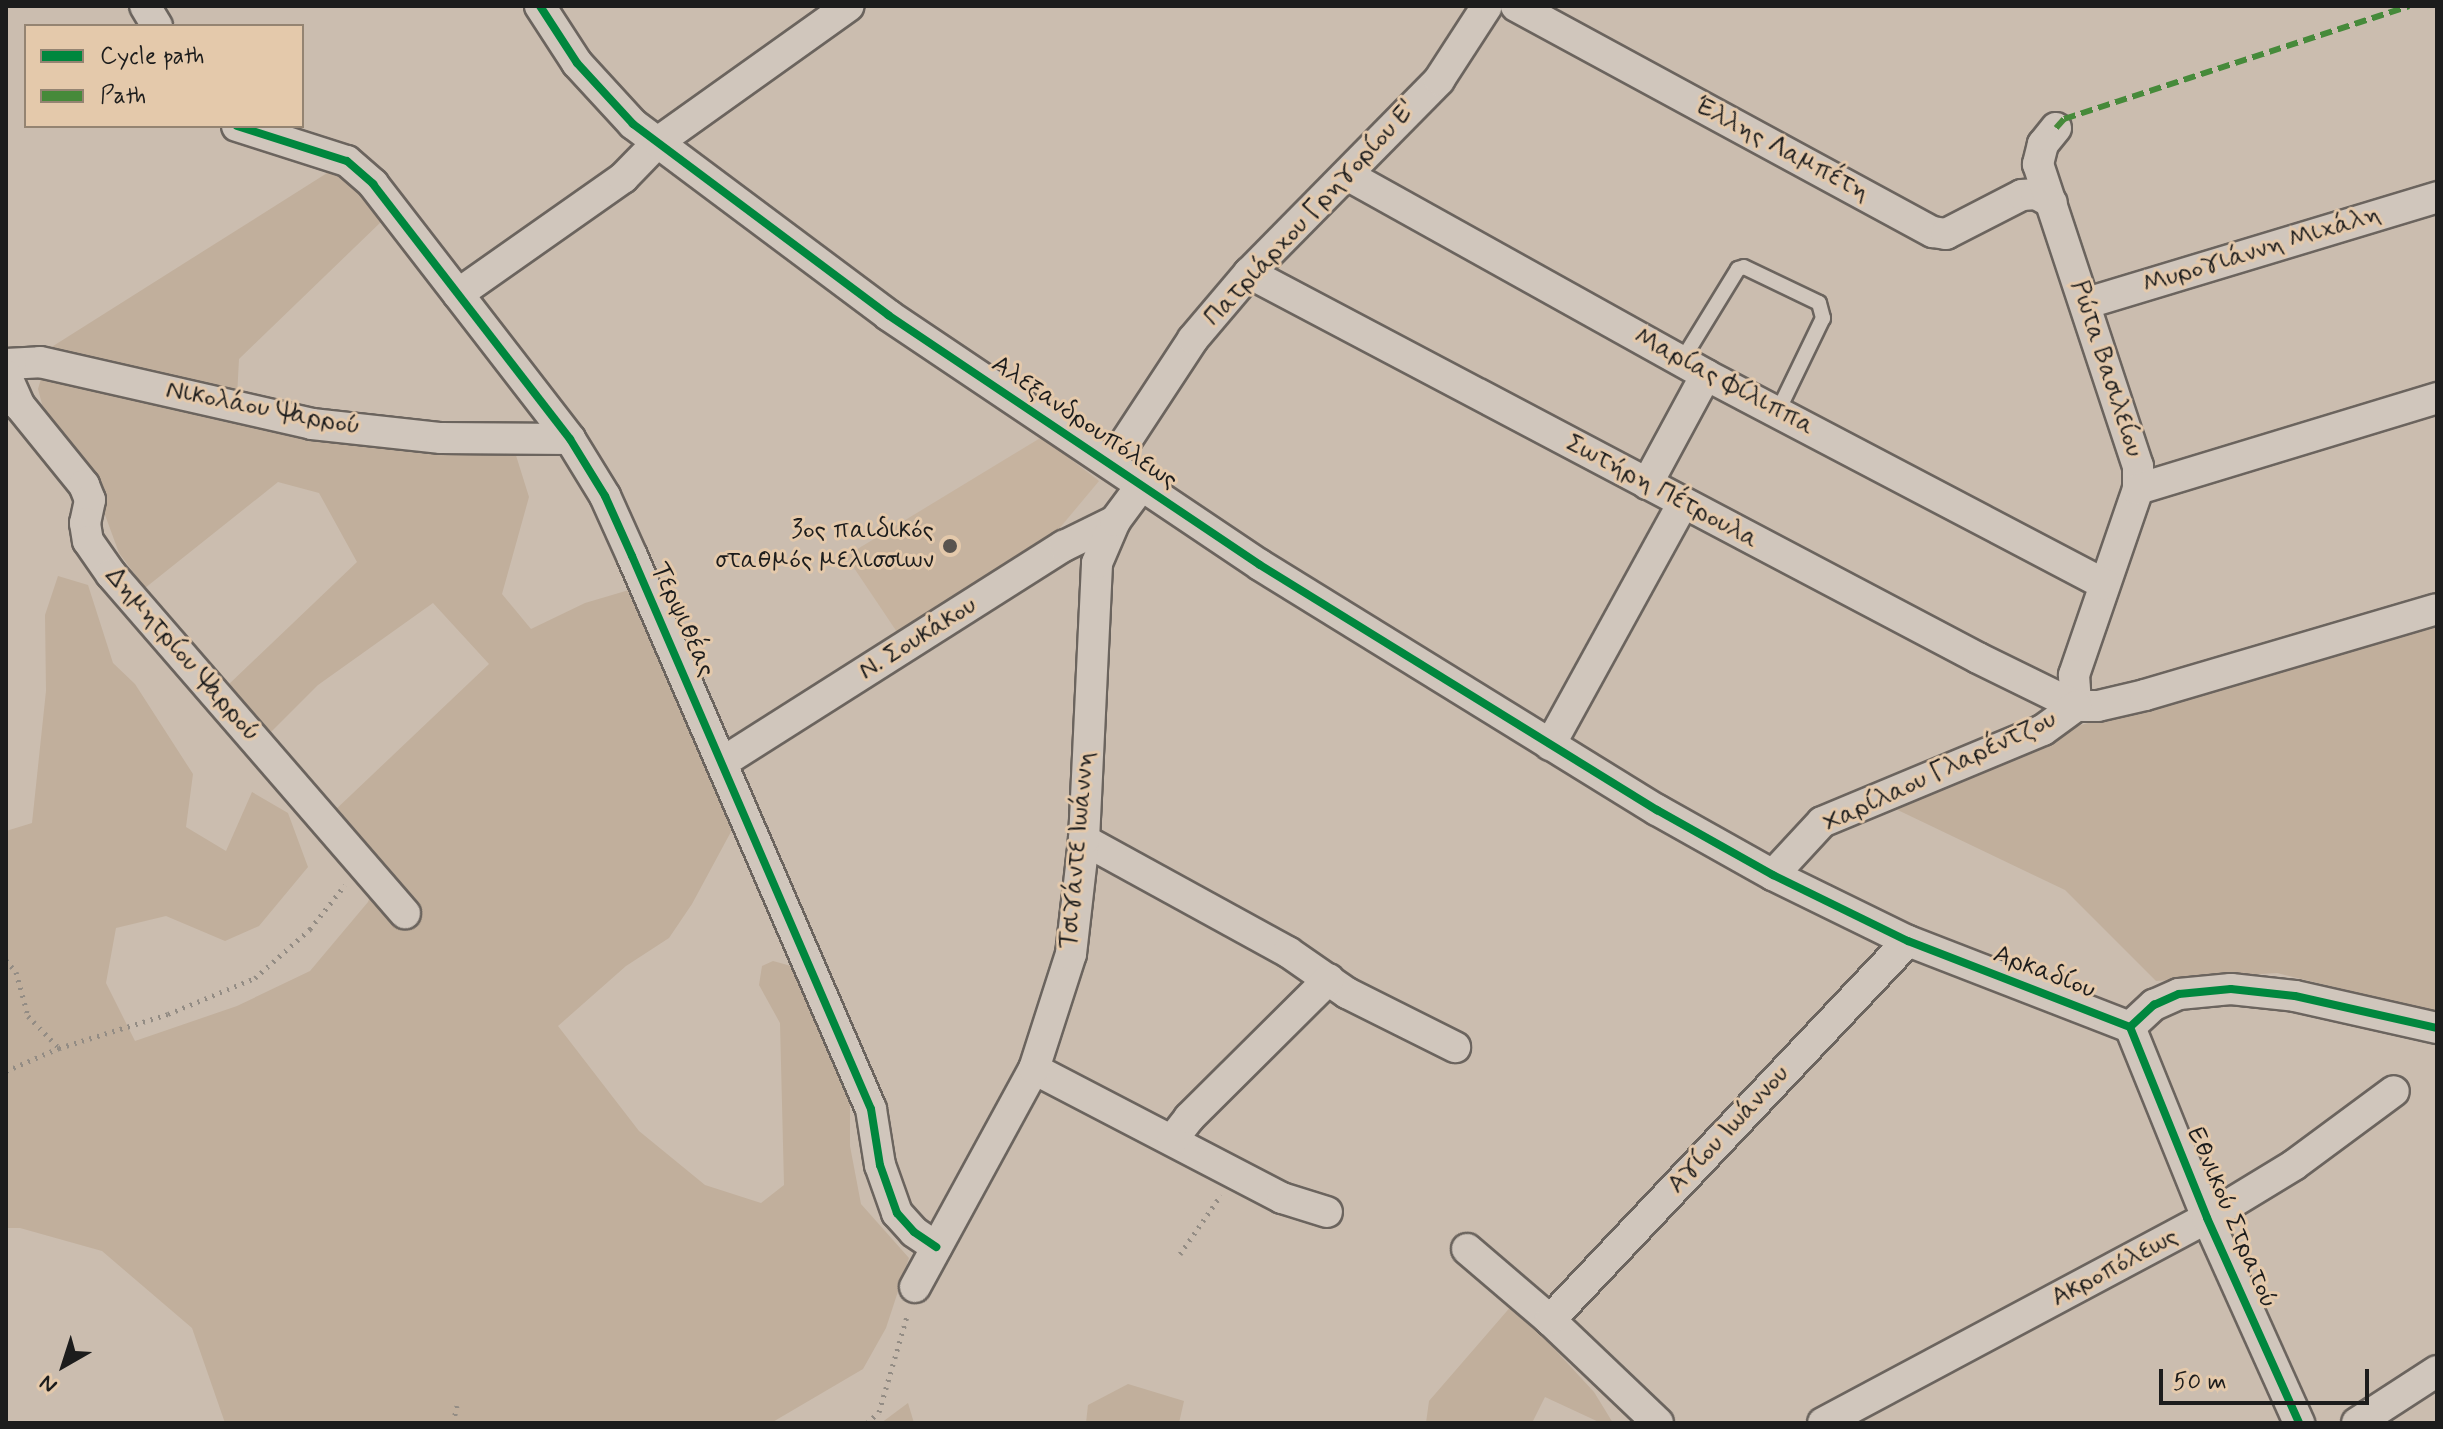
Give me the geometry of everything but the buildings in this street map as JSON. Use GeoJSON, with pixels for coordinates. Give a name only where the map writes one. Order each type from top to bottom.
{"type":"FeatureCollection","features":[{"type":"Feature","properties":{"kind":"street"},"geometry":{"type":"LineString","coordinates":[[145,6],[156,24]]}},
{"type":"Feature","properties":{"kind":"street","name":"Αλεξανδρουπόλεως"},"geometry":{"type":"LineString","coordinates":[[540,6],[577,63],[603,94],[658,142],[888,315],[1260,565],[1657,810]]}},
{"type":"Feature","properties":{"kind":"street"},"geometry":{"type":"LineString","coordinates":[[458,294],[623,178],[658,142],[849,6]]}},
{"type":"Feature","properties":{"kind":"street","name":"Πατριάρχου Γρηγορίου Ε'"},"geometry":{"type":"LineString","coordinates":[[1111,464],[1193,339],[1249,273],[1439,80],[1487,6]]}},
{"type":"Feature","properties":{"kind":"street","name":"Έλλης Λαμπέτη"},"geometry":{"type":"LineString","coordinates":[[1516,6],[1933,232],[1946,234],[2022,195],[2036,194],[2052,203]]}},
{"type":"Feature","properties":{"kind":"street","name":"Τερψιθέας"},"geometry":{"type":"LineString","coordinates":[[243,128],[347,161],[373,184],[570,439],[605,496],[871,1109],[880,1165],[897,1213],[914,1232],[936,1247]]}},
{"type":"Feature","properties":{"kind":"street","name":"Ρώτα Βασιλείου"},"geometry":{"type":"LineString","coordinates":[[2056,128],[2043,144],[2038,164],[2087,303],[2138,466],[2138,489],[2074,675],[2076,706]]}},
{"type":"Feature","properties":{"kind":"street","name":"Μαρίας Φίλιππα"},"geometry":{"type":"LineString","coordinates":[[1347,175],[1693,369],[2104,584]]}},
{"type":"Feature","properties":{"kind":"street","name":"Μυρογιάννη Μιχάλη"},"geometry":{"type":"LineString","coordinates":[[2087,303],[2437,197]]}},
{"type":"Feature","properties":{"kind":"street","name":"Σωτήρη Πέτρουλα"},"geometry":{"type":"LineString","coordinates":[[1249,273],[1978,658],[2076,706]]}},
{"type":"Feature","properties":{"kind":"street","name":"Νικολάου Ψαρρού"},"geometry":{"type":"LineString","coordinates":[[6,364],[40,362],[312,424],[441,438],[570,439]]}},
{"type":"Feature","properties":{"kind":"street"},"geometry":{"type":"LineString","coordinates":[[1647,484],[1693,369]]}},
{"type":"Feature","properties":{"kind":"street","name":"Δημητρίου Ψαρρού"},"geometry":{"type":"LineString","coordinates":[[6,375],[20,406],[84,485],[90,500],[85,523],[88,541],[111,574],[158,633],[405,913]]}},
{"type":"Feature","properties":{"kind":"street"},"geometry":{"type":"LineString","coordinates":[[2138,489],[2437,398]]}},
{"type":"Feature","properties":{"kind":"street","name":"Τσιγάντε Ιωάννη"},"geometry":{"type":"LineString","coordinates":[[915,1287],[1034,1069],[1071,954],[1084,840],[1097,563],[1115,521],[1141,486]]}},
{"type":"Feature","properties":{"kind":"street"},"geometry":{"type":"LineString","coordinates":[[1550,745],[1683,503]]}},
{"type":"Feature","properties":{"kind":"street","name":"Ν. Σουκάκου"},"geometry":{"type":"LineString","coordinates":[[723,762],[1064,546],[1115,521]]}},
{"type":"Feature","properties":{"kind":"street"},"geometry":{"type":"LineString","coordinates":[[2076,706],[2098,706],[2145,695],[2437,609]]}},
{"type":"Feature","properties":{"kind":"street","name":"Χαρίλαου Γλαρέντζου"},"geometry":{"type":"LineString","coordinates":[[1773,875],[1822,822],[2043,730],[2076,706]]}},
{"type":"Feature","properties":{"kind":"street","name":"Αρκαδίου"},"geometry":{"type":"LineString","coordinates":[[1657,810],[1773,875],[1908,941],[2130,1027]]}},
{"type":"Feature","properties":{"kind":"street"},"geometry":{"type":"LineString","coordinates":[[1084,840],[1288,952],[1347,993],[1455,1047]]}},
{"type":"Feature","properties":{"kind":"street","name":"Αγίου Ιωάννου"},"geometry":{"type":"LineString","coordinates":[[1550,1320],[1908,941]]}},
{"type":"Feature","properties":{"kind":"street"},"geometry":{"type":"LineString","coordinates":[[1172,1140],[1189,1118],[1329,979]]}},
{"type":"Feature","properties":{"kind":"street"},"geometry":{"type":"LineString","coordinates":[[2130,1027],[2154,1005],[2179,994],[2231,989],[2295,996],[2437,1028]]}},
{"type":"Feature","properties":{"kind":"street","name":"Εθνικού Στρατού"},"geometry":{"type":"LineString","coordinates":[[2130,1027],[2207,1218],[2299,1423]]}},
{"type":"Feature","properties":{"kind":"street"},"geometry":{"type":"LineString","coordinates":[[1034,1069],[1282,1198],[1327,1212]]}},
{"type":"Feature","properties":{"kind":"street","name":"Ακροπόλεως"},"geometry":{"type":"LineString","coordinates":[[1823,1423],[2207,1218],[2294,1165],[2394,1091]]}},
{"type":"Feature","properties":{"kind":"street"},"geometry":{"type":"LineString","coordinates":[[1467,1249],[1550,1320],[1658,1423]]}},
{"type":"Feature","properties":{"kind":"street"},"geometry":{"type":"LineString","coordinates":[[2357,1423],[2437,1371]]}},
{"type":"Feature","properties":{"kind":"lane"},"geometry":{"type":"LineString","coordinates":[[1693,369],[1738,269],[1744,267],[1819,303],[1823,318],[1778,411]]}},
{"type":"Feature","properties":{"kind":"path"},"geometry":{"type":"LineString","coordinates":[[6,1071],[59,1048],[168,1014],[255,978],[310,929],[363,863]]}},
{"type":"Feature","properties":{"kind":"path"},"geometry":{"type":"LineString","coordinates":[[6,960],[16,972],[28,1016],[59,1048]]}},
{"type":"Feature","properties":{"kind":"path"},"geometry":{"type":"LineString","coordinates":[[1180,1254],[1235,1174]]}},
{"type":"Feature","properties":{"kind":"path"},"geometry":{"type":"LineString","coordinates":[[867,1423],[879,1412],[915,1287]]}},
{"type":"Feature","properties":{"kind":"path"},"geometry":{"type":"LineString","coordinates":[[453,1423],[457,1405]]}},
{"type":"Feature","properties":{"kind":"path"},"geometry":{"type":"LineString","coordinates":[[879,1412],[883,1423]]}},
{"type":"Feature","properties":{"kind":"shaded area"},"geometry":{"type":"Polygon","coordinates":[[[335,168],[383,220],[239,359],[236,416],[514,449],[529,497],[502,594],[531,629],[585,603],[629,590],[733,828],[692,904],[669,938],[626,966],[558,1026],[639,1131],[705,1185],[761,1203],[784,1185],[780,1023],[759,985],[762,966],[773,961],[802,969],[850,1085],[850,1146],[861,1204],[909,1258],[886,1328],[863,1369],[771,1423],[225,1423],[192,1328],[102,1251],[20,1228],[6,1228],[6,831],[32,823],[46,691],[45,615],[58,576],[88,585],[113,663],[135,684],[193,774],[186,827],[226,851],[252,792],[288,813],[308,867],[259,926],[225,941],[166,916],[116,928],[106,983],[135,1041],[237,1006],[310,971],[368,902],[382,866],[332,813],[489,664],[433,603],[318,685],[267,736],[227,686],[357,562],[319,493],[278,482],[145,588],[119,553],[101,504],[99,476],[46,419],[38,389],[50,348],[335,168]]]}},
{"type":"Feature","properties":{"kind":"shaded area","name":"3ος παιδικός σταθμός μελισσιων"},"geometry":{"type":"Polygon","coordinates":[[[1042,437],[1099,481],[1053,536],[899,635],[846,556],[1042,437]]]}},
{"type":"Feature","properties":{"kind":"shaded area"},"geometry":{"type":"Polygon","coordinates":[[[2437,619],[2437,1012],[2277,973],[2156,981],[2065,890],[1881,802],[2051,734],[2437,619]]]}},
{"type":"Feature","properties":{"kind":"shaded area"},"geometry":{"type":"Polygon","coordinates":[[[1513,1304],[1594,1392],[1613,1423],[1601,1423],[1545,1397],[1532,1423],[1426,1423],[1429,1401],[1513,1304]]]}},
{"type":"Feature","properties":{"kind":"shaded area"},"geometry":{"type":"Polygon","coordinates":[[[1128,1384],[1184,1401],[1179,1423],[1086,1423],[1088,1405],[1128,1384]]]}},
{"type":"Feature","properties":{"kind":"shaded area"},"geometry":{"type":"Polygon","coordinates":[[[908,1403],[914,1423],[881,1423],[908,1403]]]}},
{"type":"Feature","properties":{"kind":"marked path"},"geometry":{"type":"LineString","coordinates":[[2056,128],[2064,119],[2409,6]]}},
{"type":"Feature","properties":{"kind":"cycle path"},"geometry":{"type":"LineString","coordinates":[[540,6],[577,63],[633,124],[888,315],[1260,565],[1657,810],[1773,875],[1908,941],[2130,1027]]}},
{"type":"Feature","properties":{"kind":"cycle path"},"geometry":{"type":"LineString","coordinates":[[243,128],[347,161],[373,184],[570,439],[605,496],[632,556],[871,1109],[880,1165],[897,1213],[914,1232],[936,1247]]}},
{"type":"Feature","properties":{"kind":"cycle path"},"geometry":{"type":"LineString","coordinates":[[2130,1027],[2154,1005],[2179,994],[2231,989],[2295,996],[2437,1028]]}},
{"type":"Feature","properties":{"kind":"cycle path"},"geometry":{"type":"LineString","coordinates":[[2130,1027],[2207,1218],[2299,1423]]}},
{"type":"Feature","properties":{"kind":"place","name":"3ος παιδικός σταθμός μελισσιων"},"geometry":{"type":"Point","coordinates":[950,546]}}]}
